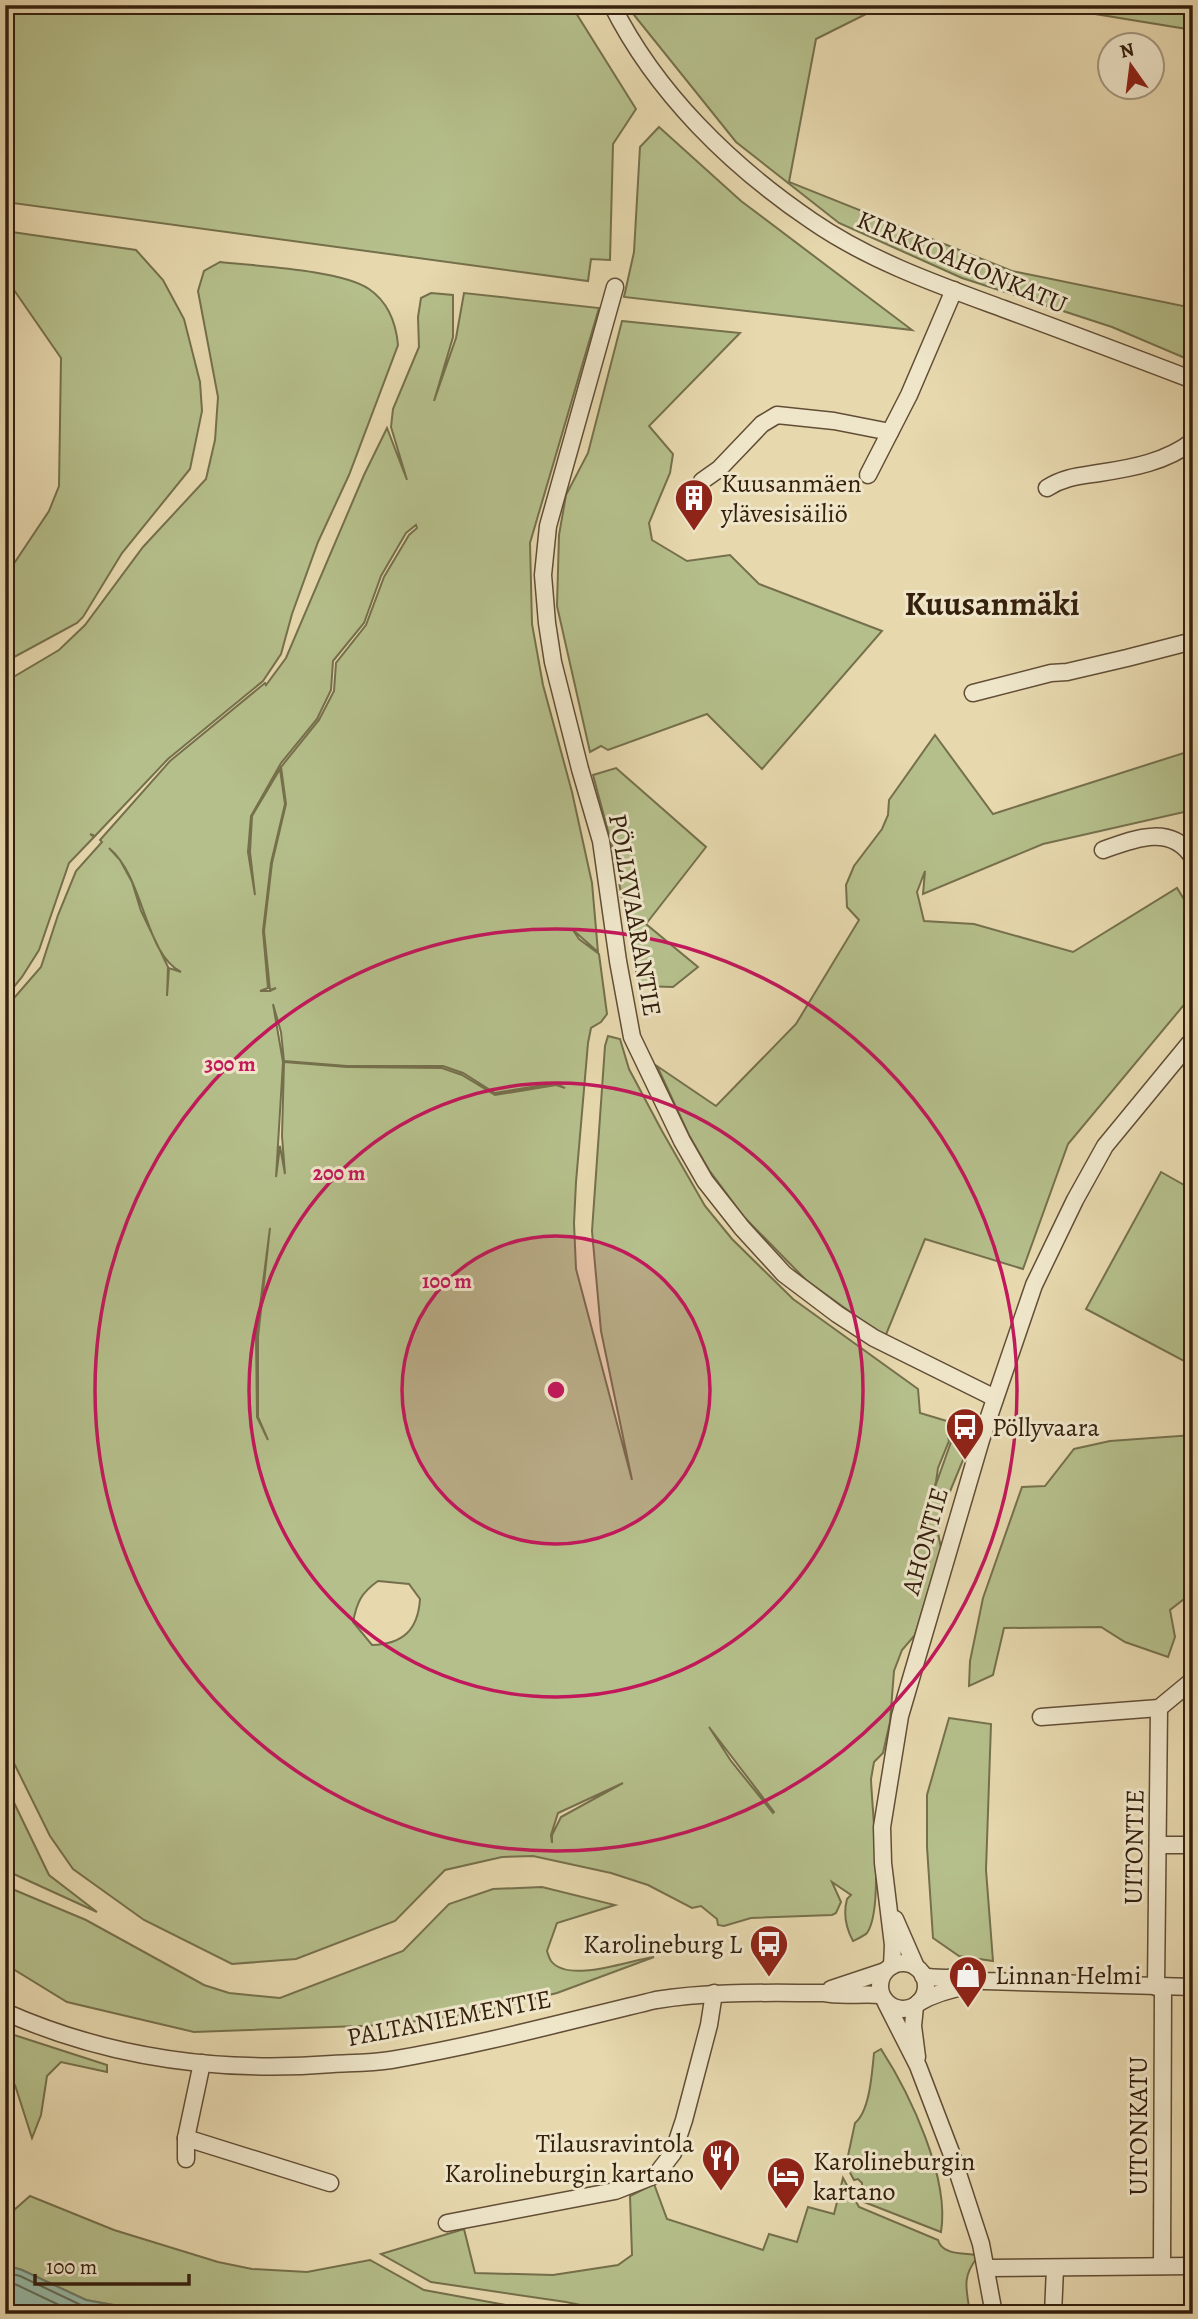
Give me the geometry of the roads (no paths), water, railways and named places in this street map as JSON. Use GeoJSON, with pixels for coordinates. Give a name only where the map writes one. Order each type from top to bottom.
{"type":"FeatureCollection","features":[{"type":"Feature","properties":{"kind":"street","name":"KIRKKOAHONKATU"},"geometry":{"type":"LineString","coordinates":[[612,5],[646,61],[680,106],[710,137],[768,188],[812,222],[869,253],[954,290],[1193,380]]}},
{"type":"Feature","properties":{"kind":"street","name":"PÖLLYVAARANTIE"},"geometry":{"type":"LineString","coordinates":[[615,287],[548,526],[543,575],[553,662],[601,841],[632,1037],[682,1141],[705,1181],[742,1228],[784,1274],[874,1338],[995,1398]]}},
{"type":"Feature","properties":{"kind":"street"},"geometry":{"type":"LineString","coordinates":[[868,475],[909,395],[954,290]]}},
{"type":"Feature","properties":{"kind":"street"},"geometry":{"type":"LineString","coordinates":[[702,481],[719,468],[762,424],[777,415],[834,421],[890,432]]}},
{"type":"Feature","properties":{"kind":"street"},"geometry":{"type":"LineString","coordinates":[[1047,488],[1063,478],[1161,459],[1193,441]]}},
{"type":"Feature","properties":{"kind":"street"},"geometry":{"type":"LineString","coordinates":[[973,693],[1193,641]]}},
{"type":"Feature","properties":{"kind":"street"},"geometry":{"type":"LineString","coordinates":[[1103,850],[1141,836],[1175,839],[1193,858]]}},
{"type":"Feature","properties":{"kind":"street","name":"AHONTIE"},"geometry":{"type":"LineString","coordinates":[[888,1968],[893,1945],[882,1827],[900,1716],[995,1398],[1034,1285],[1075,1200],[1105,1146],[1193,1039]]}},
{"type":"Feature","properties":{"kind":"street"},"geometry":{"type":"LineString","coordinates":[[1041,1717],[1159,1708],[1193,1680]]}},
{"type":"Feature","properties":{"kind":"street","name":"UITONTIE"},"geometry":{"type":"LineString","coordinates":[[1159,1708],[1159,1987]]}},
{"type":"Feature","properties":{"kind":"street"},"geometry":{"type":"LineString","coordinates":[[1159,1845],[1193,1845]]}},
{"type":"Feature","properties":{"kind":"street","name":"AHONTIE"},"geometry":{"type":"LineString","coordinates":[[887,1901],[920,1971]]}},
{"type":"Feature","properties":{"kind":"street"},"geometry":{"type":"LineString","coordinates":[[985,1981],[974,1977],[944,1979],[901,1963],[888,1968],[880,1982],[884,1999],[918,2066],[952,2155],[987,2268],[994,2314]]}},
{"type":"Feature","properties":{"kind":"street","name":"PALTANIEMENTIE"},"geometry":{"type":"LineString","coordinates":[[823,1993],[888,1968]]}},
{"type":"Feature","properties":{"kind":"street"},"geometry":{"type":"LineString","coordinates":[[918,2066],[913,2015],[925,1992],[920,1971]]}},
{"type":"Feature","properties":{"kind":"street"},"geometry":{"type":"LineString","coordinates":[[884,1999],[898,2009],[916,2005],[929,1996],[946,1990],[985,1981],[1193,1987]]}},
{"type":"Feature","properties":{"kind":"street","name":"UITONKATU"},"geometry":{"type":"LineString","coordinates":[[1159,1987],[1162,2266]]}},
{"type":"Feature","properties":{"kind":"street"},"geometry":{"type":"LineString","coordinates":[[447,2223],[615,2191],[656,2175],[673,2153],[684,2120],[709,2025],[714,1993]]}},
{"type":"Feature","properties":{"kind":"street","name":"PALTANIEMENTIE"},"geometry":{"type":"LineString","coordinates":[[5,2012],[97,2045],[132,2054],[202,2063],[299,2067],[388,2060],[656,2000],[714,1993],[823,1993],[838,1996],[861,1993],[884,1999]]}},
{"type":"Feature","properties":{"kind":"street"},"geometry":{"type":"LineString","coordinates":[[186,2160],[186,2138],[202,2063]]}},
{"type":"Feature","properties":{"kind":"street"},"geometry":{"type":"LineString","coordinates":[[186,2138],[331,2183]]}},
{"type":"Feature","properties":{"kind":"street"},"geometry":{"type":"LineString","coordinates":[[987,2268],[1193,2266]]}},
{"type":"Feature","properties":{"kind":"street"},"geometry":{"type":"LineString","coordinates":[[1053,2314],[1055,2268]]}},
{"type":"Feature","properties":{"kind":"water"},"geometry":{"type":"Polygon","coordinates":[[[5,2265],[22,2270],[86,2300],[159,2314],[5,2314],[5,2265]]]}},
{"type":"Feature","properties":{"kind":"place","name":"Kuusanmäen ylävesisäiliö"},"geometry":{"type":"Point","coordinates":[694,532]}},
{"type":"Feature","properties":{"kind":"place","name":"Pöllyvaara"},"geometry":{"type":"Point","coordinates":[965,1461]}},
{"type":"Feature","properties":{"kind":"place","name":"Karolineburg L"},"geometry":{"type":"Point","coordinates":[769,1978]}},
{"type":"Feature","properties":{"kind":"place","name":"Linnan Helmi"},"geometry":{"type":"Point","coordinates":[968,2009]}},
{"type":"Feature","properties":{"kind":"place","name":"Tilausravintola Karolineburgin kartano"},"geometry":{"type":"Point","coordinates":[721,2192]}},
{"type":"Feature","properties":{"kind":"place","name":"Karolineburgin kartano"},"geometry":{"type":"Point","coordinates":[786,2210]}},
{"type":"Feature","properties":{"kind":"district","name":"Kuusanmäki"},"geometry":{"type":"Point","coordinates":[992,603]}}]}
